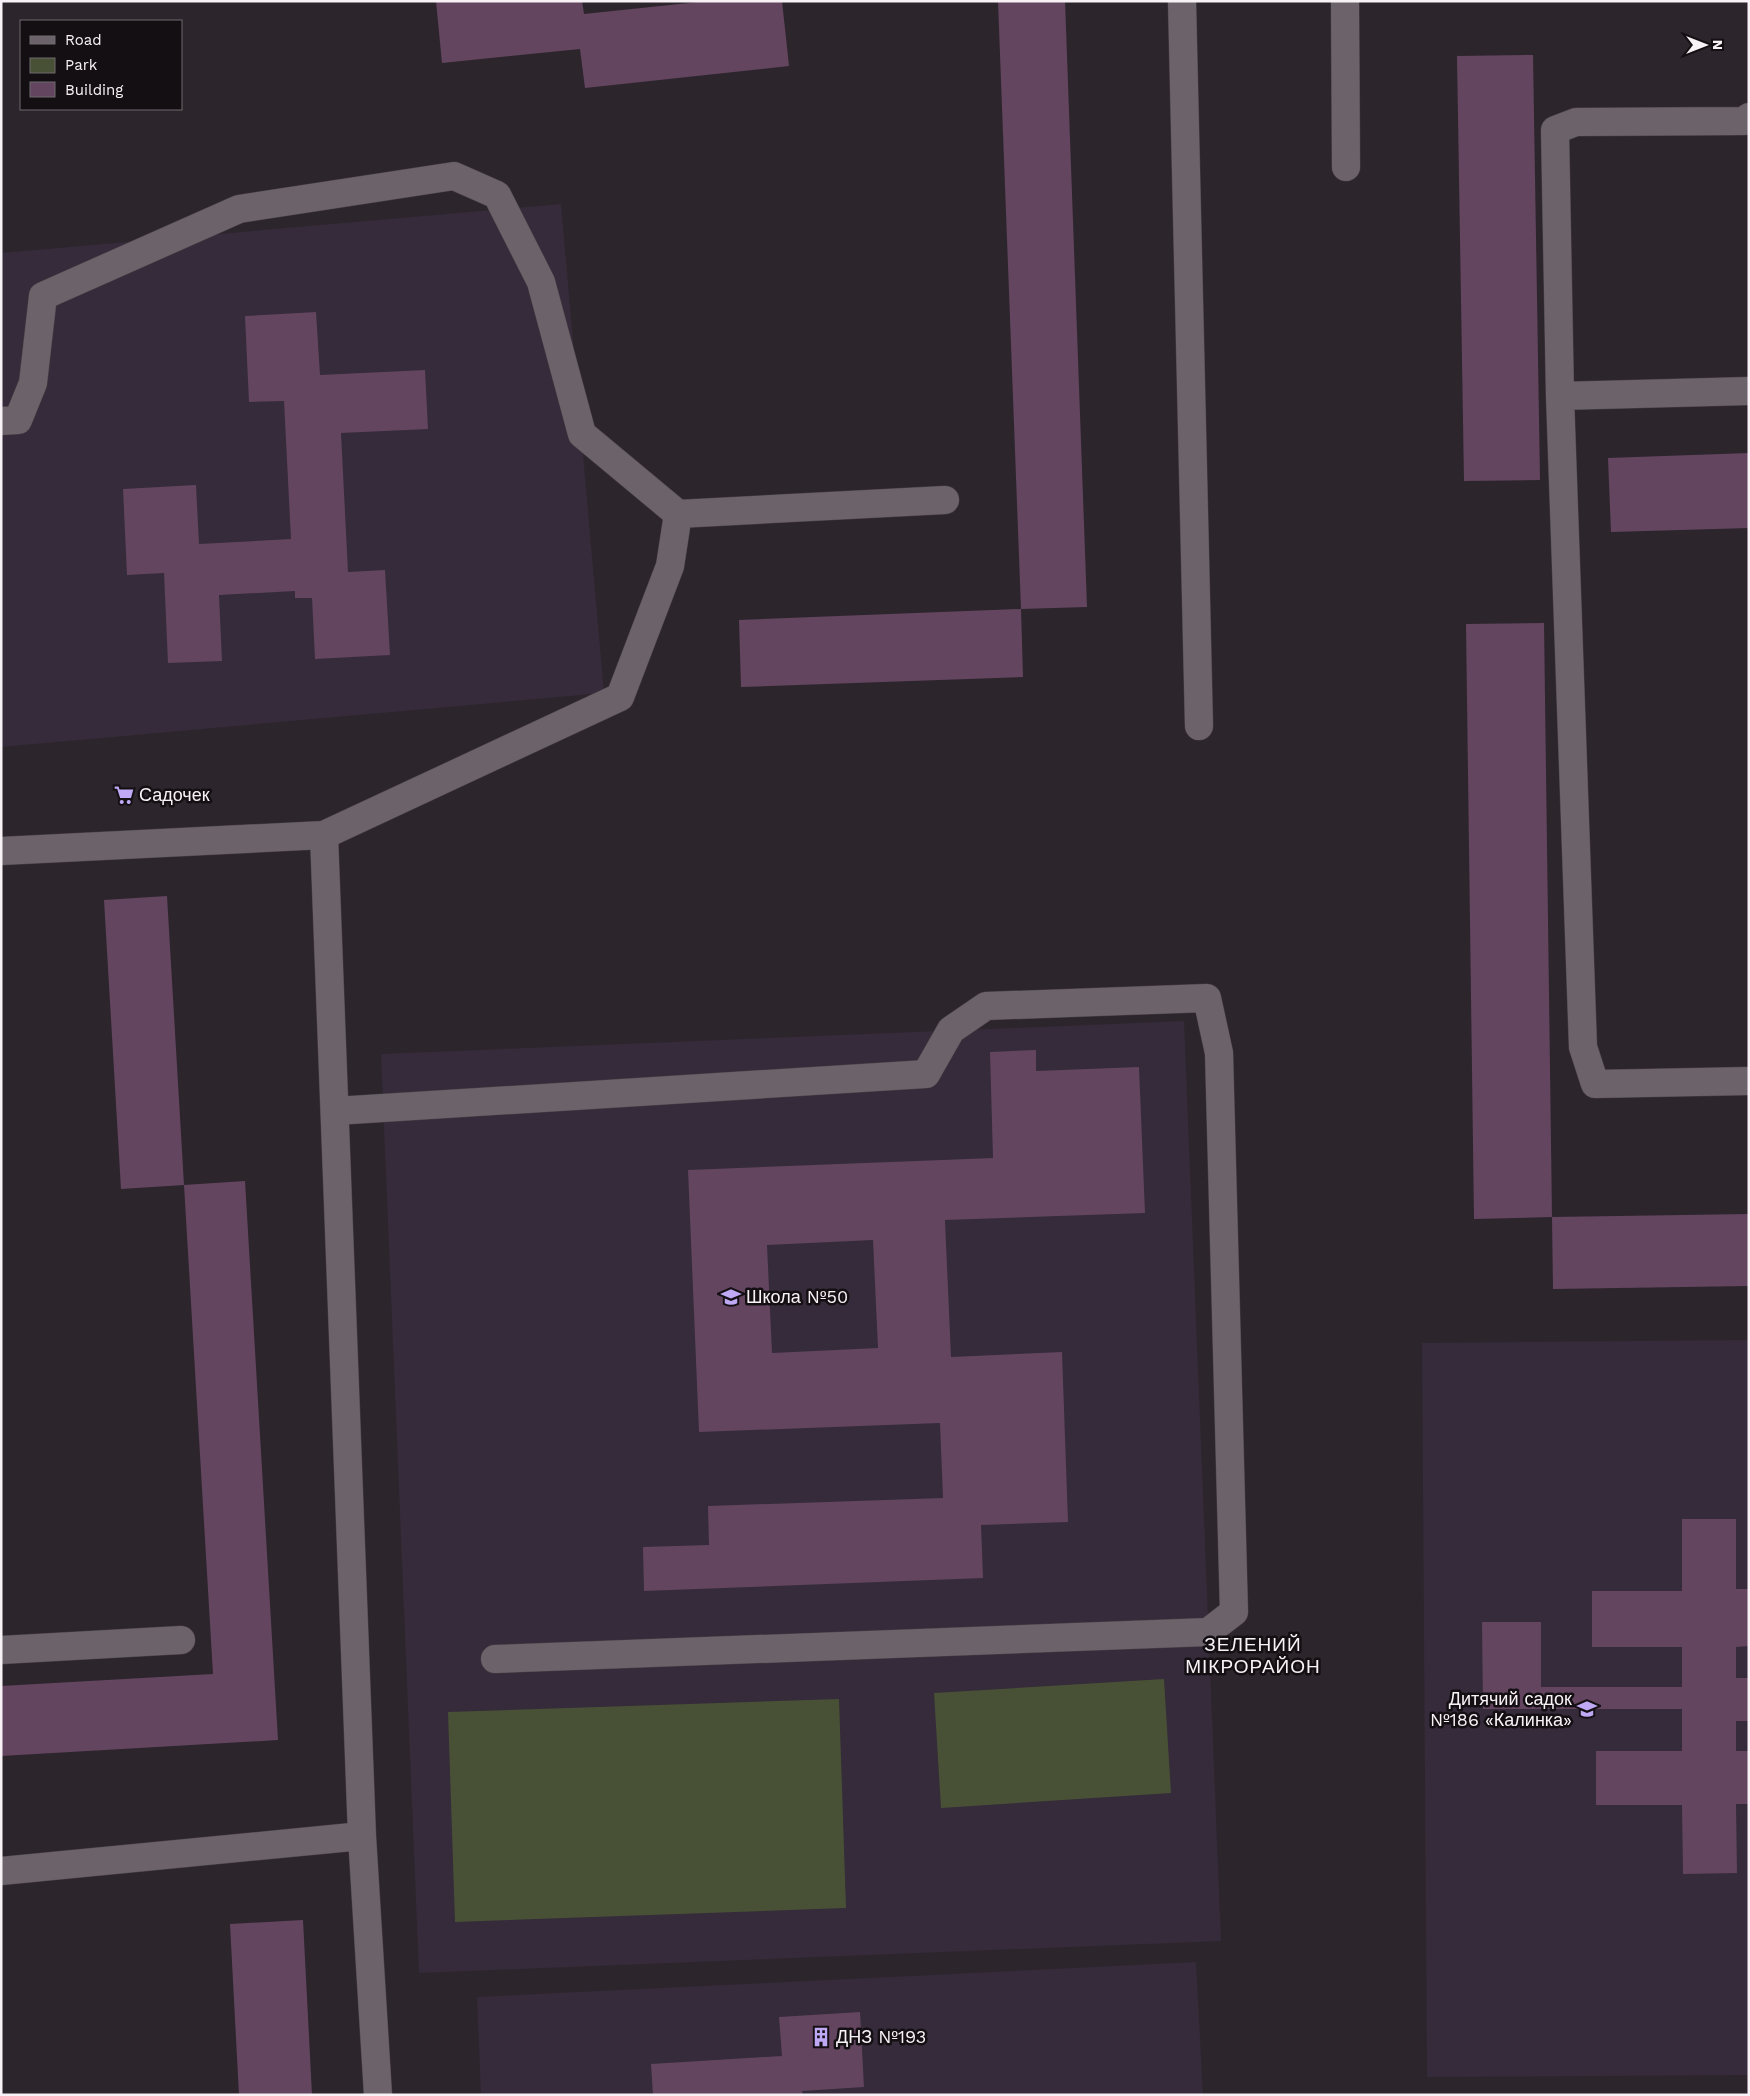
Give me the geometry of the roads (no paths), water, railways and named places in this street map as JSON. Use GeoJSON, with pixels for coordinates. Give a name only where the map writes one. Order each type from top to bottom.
{"type":"FeatureCollection","features":[{"type":"Feature","properties":{"kind":"lane"},"geometry":{"type":"LineString","coordinates":[[1182,1],[1199,726]]}},
{"type":"Feature","properties":{"kind":"lane"},"geometry":{"type":"LineString","coordinates":[[1345,1],[1346,166]]}},
{"type":"Feature","properties":{"kind":"lane"},"geometry":{"type":"LineString","coordinates":[[1749,117],[1744,121],[1576,122],[1554,130],[1560,396],[1583,1047],[1595,1084],[1749,1081]]}},
{"type":"Feature","properties":{"kind":"lane"},"geometry":{"type":"LineString","coordinates":[[1,421],[18,420],[33,383],[43,296],[239,209],[454,176],[497,195],[541,282],[582,434],[678,514],[945,500]]}},
{"type":"Feature","properties":{"kind":"lane"},"geometry":{"type":"LineString","coordinates":[[1560,396],[1749,391]]}},
{"type":"Feature","properties":{"kind":"lane"},"geometry":{"type":"LineString","coordinates":[[1,851],[324,835],[620,697],[670,566],[678,514]]}},
{"type":"Feature","properties":{"kind":"lane"},"geometry":{"type":"LineString","coordinates":[[324,835],[362,1836],[378,2095]]}},
{"type":"Feature","properties":{"kind":"lane"},"geometry":{"type":"LineString","coordinates":[[335,1111],[926,1074],[951,1030],[986,1006],[1207,998],[1219,1053],[1234,1612],[1208,1632],[495,1659]]}},
{"type":"Feature","properties":{"kind":"lane"},"geometry":{"type":"LineString","coordinates":[[1,1650],[181,1640]]}},
{"type":"Feature","properties":{"kind":"lane"},"geometry":{"type":"LineString","coordinates":[[1,1871],[362,1836]]}},
{"type":"Feature","properties":{"kind":"place","name":"Садочек"},"geometry":{"type":"Point","coordinates":[124,795]}},
{"type":"Feature","properties":{"kind":"place","name":"Школа №50"},"geometry":{"type":"Point","coordinates":[731,1297]}},
{"type":"Feature","properties":{"kind":"place","name":"Дитячий садок №186 «Калинка»"},"geometry":{"type":"Point","coordinates":[1587,1709]}},
{"type":"Feature","properties":{"kind":"place","name":"ДНЗ №193"},"geometry":{"type":"Point","coordinates":[821,2037]}},
{"type":"Feature","properties":{"kind":"district","name":"ЗЕЛЕНИЙ МІКРОРАЙОН"},"geometry":{"type":"Point","coordinates":[1253,1655]}}]}
